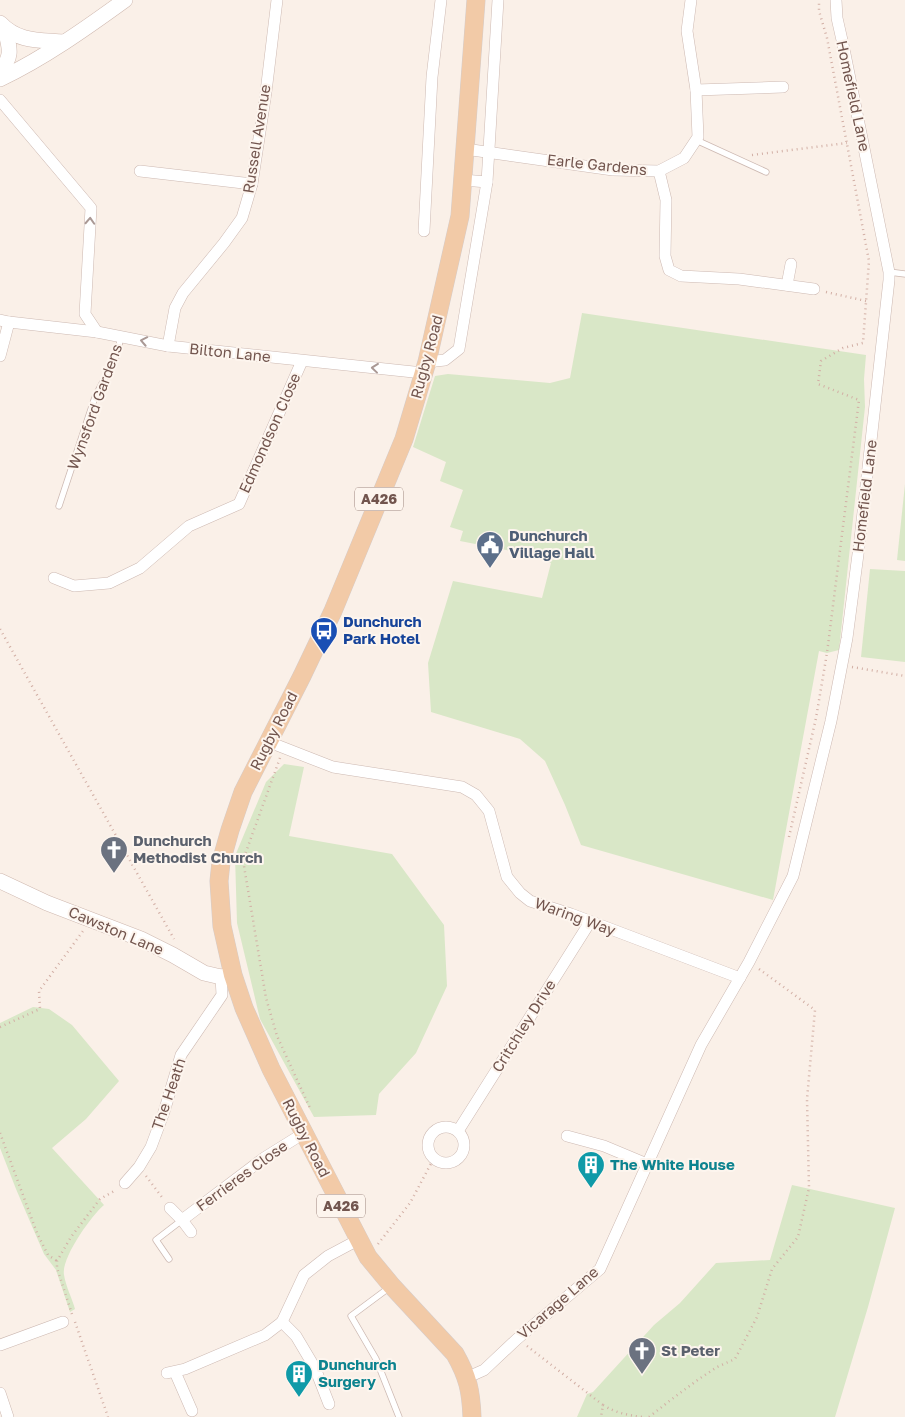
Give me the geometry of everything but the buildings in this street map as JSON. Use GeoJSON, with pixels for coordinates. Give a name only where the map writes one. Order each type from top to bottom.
{"type":"FeatureCollection","features":[{"type":"Feature","properties":{"kind":"main road","name":"Rugby Road"},"geometry":{"type":"LineString","coordinates":[[472,1417],[471,1391],[455,1354],[368,1257],[271,1069],[244,1008],[227,976],[219,881],[221,862],[243,792],[276,745],[404,439],[425,368],[460,216],[476,0]]}},
{"type":"Feature","properties":{"kind":"street"},"geometry":{"type":"LineString","coordinates":[[0,79],[26,67],[125,0]]}},
{"type":"Feature","properties":{"kind":"street","name":"Russell Avenue"},"geometry":{"type":"LineString","coordinates":[[168,346],[175,308],[183,293],[242,218],[252,184],[277,0]]}},
{"type":"Feature","properties":{"kind":"street"},"geometry":{"type":"LineString","coordinates":[[424,231],[432,77],[441,0]]}},
{"type":"Feature","properties":{"kind":"street"},"geometry":{"type":"LineString","coordinates":[[425,368],[445,360],[459,349],[487,182],[498,0]]}},
{"type":"Feature","properties":{"kind":"street"},"geometry":{"type":"LineString","coordinates":[[691,0],[687,31],[696,90],[698,137],[696,140]]}},
{"type":"Feature","properties":{"kind":"street","name":"Homefield Lane"},"geometry":{"type":"LineString","coordinates":[[701,1045],[749,962],[793,876],[831,721],[842,665],[860,539],[889,272],[836,18],[836,0]]}},
{"type":"Feature","properties":{"kind":"street"},"geometry":{"type":"LineString","coordinates":[[3,26],[22,38],[63,42]]}},
{"type":"Feature","properties":{"kind":"street"},"geometry":{"type":"LineString","coordinates":[[0,71],[5,65],[10,52],[3,26]]}},
{"type":"Feature","properties":{"kind":"street"},"geometry":{"type":"LineString","coordinates":[[696,90],[783,87]]}},
{"type":"Feature","properties":{"kind":"street"},"geometry":{"type":"LineString","coordinates":[[0,100],[91,208],[85,314],[97,332]]}},
{"type":"Feature","properties":{"kind":"street","name":"Earle Gardens"},"geometry":{"type":"LineString","coordinates":[[465,149],[613,170],[659,171],[684,158],[696,140]]}},
{"type":"Feature","properties":{"kind":"street"},"geometry":{"type":"LineString","coordinates":[[140,171],[252,184]]}},
{"type":"Feature","properties":{"kind":"street"},"geometry":{"type":"LineString","coordinates":[[659,171],[666,200],[666,256],[669,270],[681,276],[739,279],[814,289]]}},
{"type":"Feature","properties":{"kind":"street"},"geometry":{"type":"LineString","coordinates":[[463,180],[487,182]]}},
{"type":"Feature","properties":{"kind":"street"},"geometry":{"type":"LineString","coordinates":[[787,285],[790,264]]}},
{"type":"Feature","properties":{"kind":"street"},"geometry":{"type":"LineString","coordinates":[[0,356],[4,321]]}},
{"type":"Feature","properties":{"kind":"street","name":"Bilton Lane"},"geometry":{"type":"LineString","coordinates":[[4,321],[97,332],[168,346],[302,361],[425,368]]}},
{"type":"Feature","properties":{"kind":"street","name":"Edmondson Close"},"geometry":{"type":"LineString","coordinates":[[54,578],[74,586],[109,583],[140,568],[189,526],[239,504],[302,361]]}},
{"type":"Feature","properties":{"kind":"street","name":"Waring Way"},"geometry":{"type":"LineString","coordinates":[[276,745],[332,767],[462,787],[476,795],[489,811],[507,877],[520,893],[530,901],[740,978]]}},
{"type":"Feature","properties":{"kind":"street","name":"Cawston Lane"},"geometry":{"type":"LineString","coordinates":[[0,881],[47,903],[141,939],[204,973],[227,976]]}},
{"type":"Feature","properties":{"kind":"street","name":"Critchley Drive"},"geometry":{"type":"LineString","coordinates":[[458,1131],[590,922]]}},
{"type":"Feature","properties":{"kind":"street","name":"The Heath"},"geometry":{"type":"LineString","coordinates":[[125,1183],[139,1167],[150,1147],[164,1112],[181,1054],[222,994],[227,976]]}},
{"type":"Feature","properties":{"kind":"street","name":"Vicarage Lane"},"geometry":{"type":"LineString","coordinates":[[466,1378],[484,1370],[517,1339],[600,1269],[701,1045]]}},
{"type":"Feature","properties":{"kind":"street"},"geometry":{"type":"LineString","coordinates":[[441,1127],[453,1128],[458,1131],[464,1140],[463,1152],[460,1156],[450,1162],[434,1158],[428,1147],[431,1135],[441,1127]]}},
{"type":"Feature","properties":{"kind":"street","name":"Ferrieres Close"},"geometry":{"type":"LineString","coordinates":[[182,1220],[264,1158],[304,1132]]}},
{"type":"Feature","properties":{"kind":"street"},"geometry":{"type":"LineString","coordinates":[[567,1136],[604,1146],[647,1164]]}},
{"type":"Feature","properties":{"kind":"street","name":"Ferrieres Close"},"geometry":{"type":"LineString","coordinates":[[170,1208],[191,1232]]}},
{"type":"Feature","properties":{"kind":"street"},"geometry":{"type":"LineString","coordinates":[[192,1411],[171,1373],[186,1369],[265,1335],[282,1322],[304,1275],[328,1256],[358,1240]]}},
{"type":"Feature","properties":{"kind":"street"},"geometry":{"type":"LineString","coordinates":[[0,1345],[63,1322]]}},
{"type":"Feature","properties":{"kind":"street"},"geometry":{"type":"LineString","coordinates":[[282,1322],[296,1336],[316,1368],[329,1404]]}},
{"type":"Feature","properties":{"kind":"street"},"geometry":{"type":"LineString","coordinates":[[0,1393],[8,1417]]}},
{"type":"Feature","properties":{"kind":"lane"},"geometry":{"type":"LineString","coordinates":[[696,140],[766,172]]}},
{"type":"Feature","properties":{"kind":"lane"},"geometry":{"type":"LineString","coordinates":[[889,272],[905,273]]}},
{"type":"Feature","properties":{"kind":"lane","name":"Wynsford Gardens"},"geometry":{"type":"LineString","coordinates":[[59,506],[95,397],[116,357],[121,337]]}},
{"type":"Feature","properties":{"kind":"lane"},"geometry":{"type":"LineString","coordinates":[[169,1259],[156,1240],[182,1220]]}},
{"type":"Feature","properties":{"kind":"lane"},"geometry":{"type":"LineString","coordinates":[[392,1286],[351,1316],[376,1359],[398,1417]]}},
{"type":"Feature","properties":{"kind":"path"},"geometry":{"type":"LineString","coordinates":[[787,842],[816,718],[826,662],[858,400],[818,384],[821,360],[843,348],[863,343],[869,260],[827,38],[819,10],[819,0]]}},
{"type":"Feature","properties":{"kind":"path"},"geometry":{"type":"LineString","coordinates":[[733,158],[847,143]]}},
{"type":"Feature","properties":{"kind":"path"},"geometry":{"type":"LineString","coordinates":[[814,289],[866,301]]}},
{"type":"Feature","properties":{"kind":"path"},"geometry":{"type":"LineString","coordinates":[[0,629],[176,943],[173,955]]}},
{"type":"Feature","properties":{"kind":"path"},"geometry":{"type":"LineString","coordinates":[[842,665],[905,676]]}},
{"type":"Feature","properties":{"kind":"path"},"geometry":{"type":"LineString","coordinates":[[276,745],[243,860],[266,998],[277,1036],[310,1108]]}},
{"type":"Feature","properties":{"kind":"path"},"geometry":{"type":"LineString","coordinates":[[0,1027],[40,1009],[39,991],[92,919]]}},
{"type":"Feature","properties":{"kind":"path"},"geometry":{"type":"LineString","coordinates":[[650,1417],[699,1379],[717,1367],[735,1359],[758,1317],[772,1269],[798,1237],[809,1188],[807,1099],[815,1010],[749,962]]}},
{"type":"Feature","properties":{"kind":"path"},"geometry":{"type":"LineString","coordinates":[[0,1133],[37,1233],[48,1255],[57,1261]]}},
{"type":"Feature","properties":{"kind":"path"},"geometry":{"type":"LineString","coordinates":[[377,1245],[410,1203],[434,1158]]}},
{"type":"Feature","properties":{"kind":"path"},"geometry":{"type":"LineString","coordinates":[[139,1167],[170,1208]]}},
{"type":"Feature","properties":{"kind":"path"},"geometry":{"type":"LineString","coordinates":[[108,1417],[57,1268],[57,1261],[71,1237],[100,1199],[125,1183]]}},
{"type":"Feature","properties":{"kind":"path"},"geometry":{"type":"LineString","coordinates":[[517,1339],[603,1405],[613,1411],[642,1417]]}},
{"type":"Feature","properties":{"kind":"path"},"geometry":{"type":"LineString","coordinates":[[601,1417],[603,1405]]}},
{"type":"Feature","properties":{"kind":"green space"},"geometry":{"type":"Polygon","coordinates":[[[582,313],[866,355],[864,379],[865,407],[839,650],[827,653],[819,651],[773,900],[581,845],[545,761],[520,739],[431,712],[428,663],[453,581],[542,598],[551,563],[527,554],[460,541],[463,531],[450,527],[463,490],[440,481],[446,462],[413,447],[435,376],[448,374],[550,383],[570,378],[582,313]]]}},
{"type":"Feature","properties":{"kind":"green space"},"geometry":{"type":"Polygon","coordinates":[[[905,484],[905,561],[897,560],[905,484]]]}},
{"type":"Feature","properties":{"kind":"green space"},"geometry":{"type":"Polygon","coordinates":[[[870,569],[905,571],[905,662],[861,657],[870,569]]]}},
{"type":"Feature","properties":{"kind":"green space"},"geometry":{"type":"Polygon","coordinates":[[[284,764],[304,767],[289,836],[392,854],[444,925],[447,986],[416,1053],[379,1094],[376,1115],[314,1117],[260,1019],[237,923],[235,856],[266,782],[284,764]]]}},
{"type":"Feature","properties":{"kind":"green space"},"geometry":{"type":"Polygon","coordinates":[[[33,1007],[49,1009],[72,1025],[119,1081],[86,1119],[52,1148],[104,1205],[98,1210],[78,1238],[67,1258],[64,1275],[75,1309],[70,1312],[56,1270],[44,1254],[0,1148],[0,1023],[33,1007]]]}},
{"type":"Feature","properties":{"kind":"green space"},"geometry":{"type":"Polygon","coordinates":[[[792,1185],[895,1208],[835,1417],[577,1417],[587,1394],[593,1392],[654,1325],[680,1303],[716,1263],[770,1260],[792,1185]]]}},
{"type":"Feature","properties":{"kind":"place","name":"Dunchurch Village Hall"},"geometry":{"type":"Point","coordinates":[490,569]}},
{"type":"Feature","properties":{"kind":"place","name":"Dunchurch Park Hotel"},"geometry":{"type":"Point","coordinates":[324,655]}},
{"type":"Feature","properties":{"kind":"place","name":"Dunchurch Methodist Church"},"geometry":{"type":"Point","coordinates":[114,874]}},
{"type":"Feature","properties":{"kind":"place","name":"The White House"},"geometry":{"type":"Point","coordinates":[591,1189]}},
{"type":"Feature","properties":{"kind":"place","name":"St Peter"},"geometry":{"type":"Point","coordinates":[642,1375]}},
{"type":"Feature","properties":{"kind":"place","name":"Dunchurch Surgery"},"geometry":{"type":"Point","coordinates":[299,1398]}}]}
